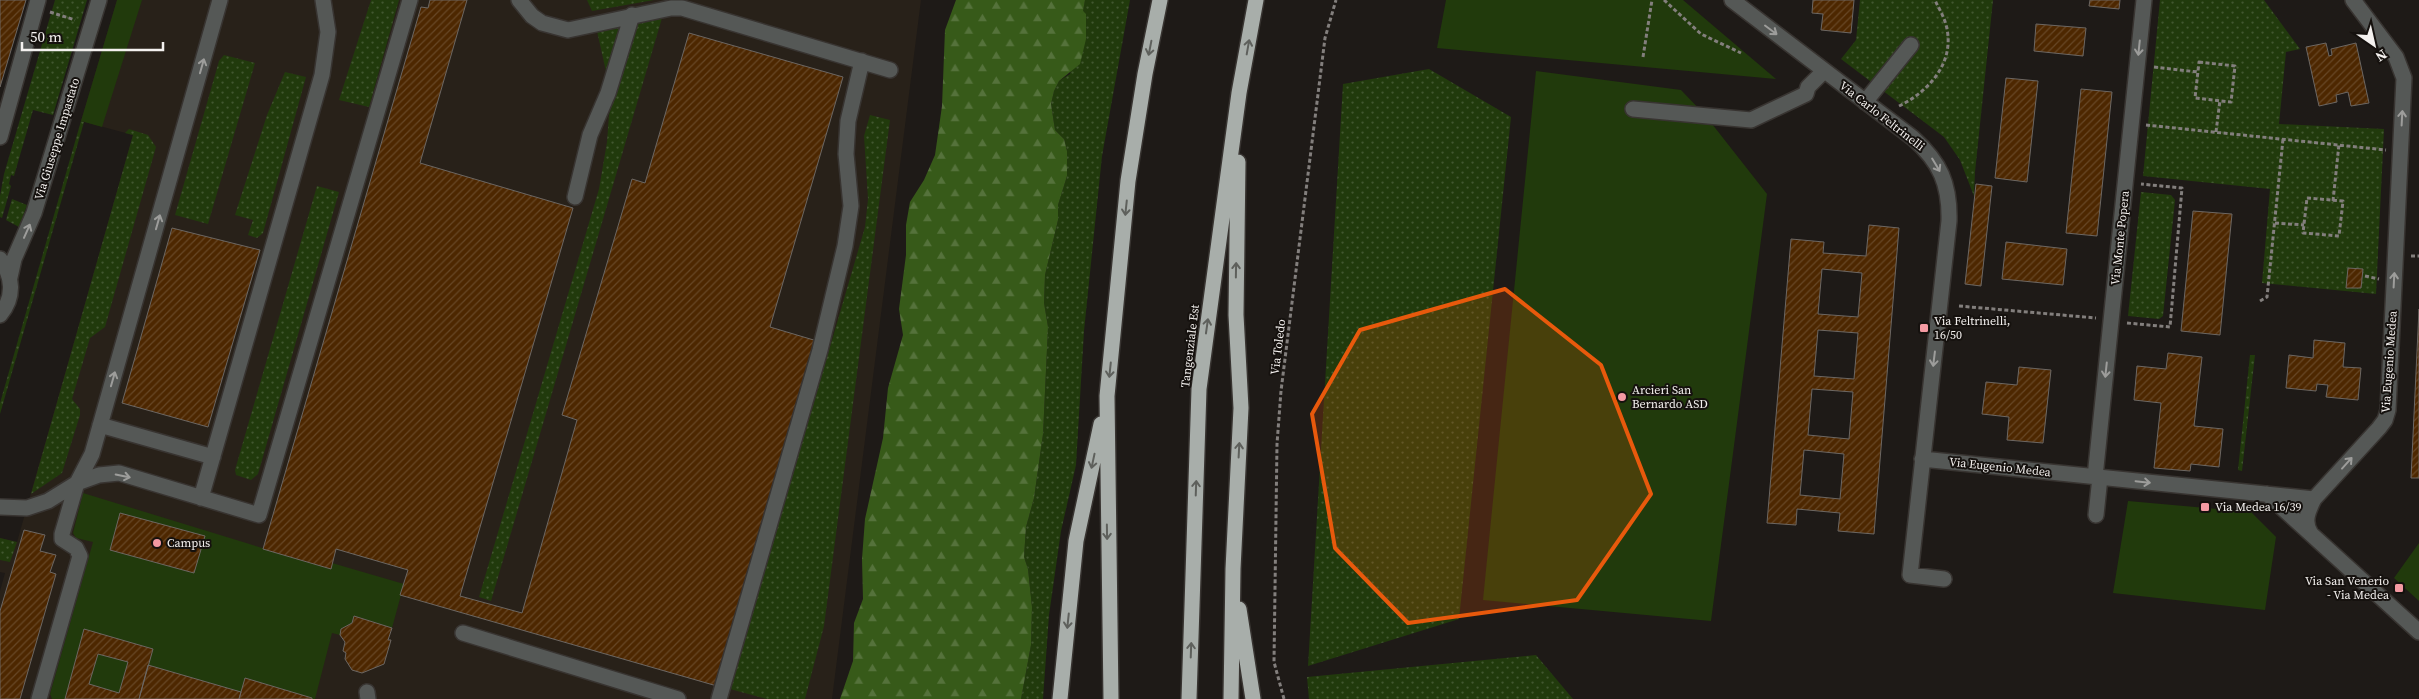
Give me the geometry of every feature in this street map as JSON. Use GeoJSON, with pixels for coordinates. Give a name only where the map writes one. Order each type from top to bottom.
{"type":"FeatureCollection","features":[{"type":"Feature","properties":{"kind":"highway"},"geometry":{"type":"LineString","coordinates":[[1111,699],[1107,396],[1128,181],[1145,74],[1160,0]]}},
{"type":"Feature","properties":{"kind":"highway","name":"Tangenziale Est"},"geometry":{"type":"LineString","coordinates":[[1189,699],[1199,389],[1240,93],[1256,0]]}},
{"type":"Feature","properties":{"kind":"highway"},"geometry":{"type":"LineString","coordinates":[[1231,699],[1233,569],[1242,408],[1236,315],[1240,93]]}},
{"type":"Feature","properties":{"kind":"highway"},"geometry":{"type":"LineString","coordinates":[[1060,699],[1076,541],[1107,396]]}},
{"type":"Feature","properties":{"kind":"highway"},"geometry":{"type":"LineString","coordinates":[[1233,569],[1253,699]]}},
{"type":"Feature","properties":{"kind":"street"},"geometry":{"type":"LineString","coordinates":[[0,137],[38,0]]}},
{"type":"Feature","properties":{"kind":"street","name":"Via Giuseppe Impastato"},"geometry":{"type":"LineString","coordinates":[[0,315],[10,295],[10,276],[14,259],[34,213],[99,0]]}},
{"type":"Feature","properties":{"kind":"street"},"geometry":{"type":"LineString","coordinates":[[39,699],[80,556],[76,548],[62,539],[77,483],[92,454],[220,0]]}},
{"type":"Feature","properties":{"kind":"street"},"geometry":{"type":"LineString","coordinates":[[201,498],[322,75],[328,32],[323,0]]}},
{"type":"Feature","properties":{"kind":"street"},"geometry":{"type":"LineString","coordinates":[[0,506],[27,508],[48,501],[77,483],[99,475],[119,474],[259,515],[410,0]]}},
{"type":"Feature","properties":{"kind":"street"},"geometry":{"type":"LineString","coordinates":[[519,0],[532,16],[542,23],[558,29],[576,28],[671,8],[689,10],[890,70]]}},
{"type":"Feature","properties":{"kind":"street","name":"Via Carlo Feltrinelli"},"geometry":{"type":"LineString","coordinates":[[1732,0],[1926,150],[1938,166],[1950,201],[1949,221],[1910,575],[1944,579]]}},
{"type":"Feature","properties":{"kind":"street","name":"Via Monte Popera"},"geometry":{"type":"LineString","coordinates":[[2096,515],[2097,477],[2144,0]]}},
{"type":"Feature","properties":{"kind":"street","name":"Via Eugenio Medea"},"geometry":{"type":"LineString","coordinates":[[1922,459],[2314,499],[2379,428],[2385,420],[2388,410],[2404,78],[2396,57],[2353,0]]}},
{"type":"Feature","properties":{"kind":"street"},"geometry":{"type":"LineString","coordinates":[[575,196],[590,135],[608,93],[632,15]]}},
{"type":"Feature","properties":{"kind":"street"},"geometry":{"type":"LineString","coordinates":[[1865,102],[1911,44]]}},
{"type":"Feature","properties":{"kind":"street"},"geometry":{"type":"LineString","coordinates":[[720,699],[817,360],[845,246],[851,206],[846,154],[848,121],[862,61]]}},
{"type":"Feature","properties":{"kind":"street"},"geometry":{"type":"LineString","coordinates":[[1632,108],[1751,120],[1806,94],[1808,87],[1824,71]]}},
{"type":"Feature","properties":{"kind":"street"},"geometry":{"type":"LineString","coordinates":[[0,259],[10,276]]}},
{"type":"Feature","properties":{"kind":"street"},"geometry":{"type":"LineString","coordinates":[[100,425],[213,457]]}},
{"type":"Feature","properties":{"kind":"street"},"geometry":{"type":"LineString","coordinates":[[2267,494],[2419,632]]}},
{"type":"Feature","properties":{"kind":"street"},"geometry":{"type":"LineString","coordinates":[[2311,534],[2306,523],[2308,511],[2314,499]]}},
{"type":"Feature","properties":{"kind":"street"},"geometry":{"type":"LineString","coordinates":[[464,633],[678,699]]}},
{"type":"Feature","properties":{"kind":"path","name":"Via Toledo"},"geometry":{"type":"LineString","coordinates":[[1284,699],[1274,662],[1277,444],[1281,391],[1325,38],[1336,0]]}},
{"type":"Feature","properties":{"kind":"path"},"geometry":{"type":"LineString","coordinates":[[1643,57],[1652,0]]}},
{"type":"Feature","properties":{"kind":"path"},"geometry":{"type":"LineString","coordinates":[[1664,0],[1701,34],[1741,53]]}},
{"type":"Feature","properties":{"kind":"path"},"geometry":{"type":"LineString","coordinates":[[1896,108],[1928,86],[1942,65],[1946,52],[1947,29],[1935,0]]}},
{"type":"Feature","properties":{"kind":"path"},"geometry":{"type":"LineString","coordinates":[[50,12],[81,22]]}},
{"type":"Feature","properties":{"kind":"path"},"geometry":{"type":"LineString","coordinates":[[2199,62],[2235,66],[2231,102],[2195,98],[2198,72],[2199,62]]}},
{"type":"Feature","properties":{"kind":"path"},"geometry":{"type":"LineString","coordinates":[[2150,67],[2198,72]]}},
{"type":"Feature","properties":{"kind":"path"},"geometry":{"type":"LineString","coordinates":[[2216,132],[2220,100]]}},
{"type":"Feature","properties":{"kind":"path"},"geometry":{"type":"LineString","coordinates":[[2144,125],[2386,150]]}},
{"type":"Feature","properties":{"kind":"path"},"geometry":{"type":"LineString","coordinates":[[2260,301],[2267,297],[2283,139]]}},
{"type":"Feature","properties":{"kind":"path"},"geometry":{"type":"LineString","coordinates":[[2333,200],[2338,144]]}},
{"type":"Feature","properties":{"kind":"path"},"geometry":{"type":"LineString","coordinates":[[2124,322],[2170,327],[2182,188],[2138,184]]}},
{"type":"Feature","properties":{"kind":"path"},"geometry":{"type":"LineString","coordinates":[[2307,198],[2333,200],[2343,201],[2340,236],[2303,233],[2307,198]]}},
{"type":"Feature","properties":{"kind":"path"},"geometry":{"type":"LineString","coordinates":[[2275,223],[2304,226]]}},
{"type":"Feature","properties":{"kind":"path"},"geometry":{"type":"LineString","coordinates":[[2365,276],[2380,279]]}},
{"type":"Feature","properties":{"kind":"path"},"geometry":{"type":"LineString","coordinates":[[1959,306],[2096,318]]}},
{"type":"Feature","properties":{"kind":"highlighted area"},"geometry":{"type":"Polygon","coordinates":[[[1505,289],[1601,365],[1651,494],[1577,600],[1408,623],[1335,548],[1312,414],[1360,330],[1505,289]]]}},
{"type":"Feature","properties":{"kind":"shaded area"},"geometry":{"type":"Polygon","coordinates":[[[117,0],[921,0],[832,699],[0,699],[0,591],[5,573],[0,572],[0,538],[17,542],[133,135],[81,121],[117,0]]]}},
{"type":"Feature","properties":{"kind":"green space"},"geometry":{"type":"Polygon","coordinates":[[[55,0],[87,0],[53,115],[33,110],[14,176],[11,175],[9,184],[11,186],[2,218],[0,217],[0,196],[4,174],[55,0]]]}},
{"type":"Feature","properties":{"kind":"green space"},"geometry":{"type":"Polygon","coordinates":[[[117,0],[142,0],[102,127],[81,121],[117,0]]]}},
{"type":"Feature","properties":{"kind":"green space"},"geometry":{"type":"Polygon","coordinates":[[[371,0],[399,0],[369,107],[339,100],[371,0]]]}},
{"type":"Feature","properties":{"kind":"green space"},"geometry":{"type":"Polygon","coordinates":[[[587,0],[654,0],[592,11],[587,0]]]}},
{"type":"Feature","properties":{"kind":"green space"},"geometry":{"type":"Polygon","coordinates":[[[956,0],[1085,0],[1083,11],[1086,14],[1086,39],[1080,64],[1059,81],[1051,104],[1055,130],[1064,139],[1067,151],[1067,176],[1058,205],[1058,220],[1045,275],[1044,303],[1048,327],[1043,434],[1034,498],[1026,527],[1024,557],[1028,569],[1032,607],[1031,645],[1021,699],[840,699],[853,661],[854,623],[863,599],[862,559],[865,519],[883,438],[888,388],[903,335],[899,309],[906,255],[906,225],[910,202],[924,180],[935,155],[942,106],[945,30],[956,0]]]}},
{"type":"Feature","properties":{"kind":"green space"},"geometry":{"type":"Polygon","coordinates":[[[1085,0],[1130,0],[1102,156],[1084,331],[1076,465],[1061,531],[1049,615],[1043,699],[1021,699],[1031,645],[1032,607],[1028,569],[1024,557],[1026,527],[1034,498],[1043,434],[1048,327],[1044,303],[1045,275],[1058,220],[1058,205],[1067,176],[1067,151],[1064,139],[1055,130],[1051,104],[1059,81],[1070,74],[1085,0]]]}},
{"type":"Feature","properties":{"kind":"green space"},"geometry":{"type":"Polygon","coordinates":[[[1446,0],[1683,0],[1776,79],[1437,48],[1446,0]]]}},
{"type":"Feature","properties":{"kind":"green space"},"geometry":{"type":"Polygon","coordinates":[[[1860,0],[1993,0],[1974,196],[1960,160],[1944,137],[1841,59],[1856,40],[1860,0]]]}},
{"type":"Feature","properties":{"kind":"green space"},"geometry":{"type":"Polygon","coordinates":[[[2160,0],[2264,0],[2300,49],[2286,52],[2279,124],[2384,129],[2376,294],[2262,283],[2270,189],[2143,176],[2160,0]]]}},
{"type":"Feature","properties":{"kind":"green space"},"geometry":{"type":"Polygon","coordinates":[[[662,18],[491,601],[479,597],[599,189],[607,142],[609,115],[634,28],[638,23],[662,18]]]}},
{"type":"Feature","properties":{"kind":"green space"},"geometry":{"type":"Polygon","coordinates":[[[619,27],[619,31],[607,76],[597,31],[619,27]]]}},
{"type":"Feature","properties":{"kind":"green space"},"geometry":{"type":"Polygon","coordinates":[[[224,55],[255,63],[208,224],[175,215],[219,61],[224,55]]]}},
{"type":"Feature","properties":{"kind":"green space"},"geometry":{"type":"Polygon","coordinates":[[[1429,69],[1511,117],[1459,619],[1308,666],[1343,84],[1429,69]]]}},
{"type":"Feature","properties":{"kind":"green space","name":"Arcieri San Bernardo ASD"},"geometry":{"type":"Polygon","coordinates":[[[1536,71],[1681,90],[1705,115],[1767,194],[1711,621],[1483,600],[1536,71]]]}},
{"type":"Feature","properties":{"kind":"green space"},"geometry":{"type":"Polygon","coordinates":[[[285,72],[306,77],[263,233],[257,238],[248,235],[253,220],[235,215],[267,115],[285,72]]]}},
{"type":"Feature","properties":{"kind":"green space"},"geometry":{"type":"Polygon","coordinates":[[[870,115],[890,120],[824,626],[805,699],[767,699],[730,689],[865,227],[868,199],[864,136],[870,115]]]}},
{"type":"Feature","properties":{"kind":"green space"},"geometry":{"type":"Polygon","coordinates":[[[81,121],[84,122],[0,414],[0,403],[81,121]]]}},
{"type":"Feature","properties":{"kind":"green space"},"geometry":{"type":"Polygon","coordinates":[[[129,129],[148,135],[156,147],[105,327],[90,338],[72,399],[80,409],[80,415],[62,473],[31,494],[133,135],[125,133],[129,129]]]}},
{"type":"Feature","properties":{"kind":"green space"},"geometry":{"type":"Polygon","coordinates":[[[317,186],[339,192],[258,474],[251,480],[236,475],[235,470],[317,186]]]}},
{"type":"Feature","properties":{"kind":"green space"},"geometry":{"type":"Polygon","coordinates":[[[2141,192],[2171,195],[2175,200],[2163,316],[2159,319],[2128,316],[2141,192]]]}},
{"type":"Feature","properties":{"kind":"green space"},"geometry":{"type":"Polygon","coordinates":[[[12,199],[27,205],[19,227],[6,220],[12,199]]]}},
{"type":"Feature","properties":{"kind":"green space"},"geometry":{"type":"Polygon","coordinates":[[[2250,355],[2255,355],[2242,471],[2238,470],[2250,355]]]}},
{"type":"Feature","properties":{"kind":"green space"},"geometry":{"type":"Polygon","coordinates":[[[83,493],[331,569],[332,563],[404,584],[392,628],[354,616],[352,623],[341,629],[340,635],[332,633],[315,699],[52,699],[50,694],[93,542],[76,538],[73,533],[83,493]]]}},
{"type":"Feature","properties":{"kind":"green space"},"geometry":{"type":"Polygon","coordinates":[[[2128,501],[2251,512],[2276,537],[2265,610],[2113,593],[2128,501]]]}},
{"type":"Feature","properties":{"kind":"green space"},"geometry":{"type":"Polygon","coordinates":[[[0,538],[17,542],[10,562],[0,560],[0,538]]]}},
{"type":"Feature","properties":{"kind":"green space"},"geometry":{"type":"Polygon","coordinates":[[[2419,543],[2419,601],[2394,578],[2419,543]]]}},
{"type":"Feature","properties":{"kind":"green space"},"geometry":{"type":"Polygon","coordinates":[[[1536,655],[1573,699],[1309,699],[1307,677],[1536,655]]]}},
{"type":"Feature","properties":{"kind":"building"},"geometry":{"type":"Polygon","coordinates":[[[0,0],[26,0],[0,87],[0,0]]]}},
{"type":"Feature","properties":{"kind":"building"},"geometry":{"type":"Polygon","coordinates":[[[430,0],[467,0],[420,163],[573,208],[460,596],[522,613],[577,420],[562,415],[632,179],[645,183],[689,33],[843,77],[770,327],[817,341],[717,686],[400,595],[408,570],[336,549],[331,569],[263,549],[421,7],[428,8],[430,0]]]}},
{"type":"Feature","properties":{"kind":"building"},"geometry":{"type":"Polygon","coordinates":[[[1813,0],[1854,0],[1851,33],[1821,30],[1823,14],[1812,13],[1813,0]]]}},
{"type":"Feature","properties":{"kind":"building"},"geometry":{"type":"Polygon","coordinates":[[[2090,0],[2120,0],[2119,9],[2089,6],[2090,0]]]}},
{"type":"Feature","properties":{"kind":"building"},"geometry":{"type":"Polygon","coordinates":[[[2036,24],[2086,28],[2083,56],[2034,51],[2036,24]]]}},
{"type":"Feature","properties":{"kind":"building"},"geometry":{"type":"Polygon","coordinates":[[[2326,43],[2329,56],[2332,55],[2331,49],[2356,43],[2369,103],[2351,106],[2348,92],[2336,95],[2337,102],[2319,106],[2306,47],[2326,43]]]}},
{"type":"Feature","properties":{"kind":"building"},"geometry":{"type":"Polygon","coordinates":[[[2006,78],[2038,81],[2027,182],[1995,178],[2006,78]]]}},
{"type":"Feature","properties":{"kind":"building"},"geometry":{"type":"Polygon","coordinates":[[[2081,89],[2112,92],[2097,236],[2066,233],[2081,89]]]}},
{"type":"Feature","properties":{"kind":"building"},"geometry":{"type":"Polygon","coordinates":[[[1976,184],[1992,186],[1981,286],[1965,284],[1976,184]]]}},
{"type":"Feature","properties":{"kind":"building"},"geometry":{"type":"Polygon","coordinates":[[[2193,211],[2232,214],[2220,335],[2181,331],[2193,211]]]}},
{"type":"Feature","properties":{"kind":"building"},"geometry":{"type":"Polygon","coordinates":[[[1869,225],[1899,228],[1874,534],[1838,531],[1840,513],[1797,509],[1796,525],[1767,523],[1791,239],[1824,242],[1823,253],[1866,256],[1869,225]],[[1822,269],[1818,314],[1858,317],[1862,273],[1822,269]],[[1818,330],[1814,376],[1854,379],[1858,333],[1818,330]],[[1812,389],[1808,435],[1849,439],[1853,392],[1812,389]],[[1804,450],[1800,495],[1840,499],[1844,454],[1804,450]]]}},
{"type":"Feature","properties":{"kind":"building"},"geometry":{"type":"Polygon","coordinates":[[[172,228],[260,250],[208,427],[122,403],[172,228]]]}},
{"type":"Feature","properties":{"kind":"building"},"geometry":{"type":"Polygon","coordinates":[[[2006,242],[2067,249],[2063,285],[2002,279],[2006,242]]]}},
{"type":"Feature","properties":{"kind":"building"},"geometry":{"type":"Polygon","coordinates":[[[2348,268],[2363,269],[2361,288],[2346,288],[2348,268]]]}},
{"type":"Feature","properties":{"kind":"building"},"geometry":{"type":"Polygon","coordinates":[[[2419,309],[2419,478],[2411,478],[2419,309]]]}},
{"type":"Feature","properties":{"kind":"building"},"geometry":{"type":"Polygon","coordinates":[[[2314,340],[2345,343],[2343,367],[2361,368],[2358,400],[2326,397],[2328,385],[2317,384],[2316,391],[2286,388],[2289,355],[2313,358],[2314,340]]]}},
{"type":"Feature","properties":{"kind":"building"},"geometry":{"type":"Polygon","coordinates":[[[2168,353],[2202,357],[2194,426],[2223,429],[2219,467],[2191,464],[2190,471],[2154,468],[2161,403],[2134,400],[2137,366],[2166,369],[2168,353]]]}},
{"type":"Feature","properties":{"kind":"building"},"geometry":{"type":"Polygon","coordinates":[[[2019,367],[2051,370],[2043,443],[2007,440],[2009,417],[1982,414],[1986,382],[2017,385],[2019,367]]]}},
{"type":"Feature","properties":{"kind":"building","name":"Campus"},"geometry":{"type":"Polygon","coordinates":[[[120,513],[205,536],[194,573],[110,550],[120,513]]]}},
{"type":"Feature","properties":{"kind":"building"},"geometry":{"type":"Polygon","coordinates":[[[24,530],[45,535],[40,551],[56,555],[50,572],[56,574],[20,699],[0,699],[0,611],[24,530]]]}},
{"type":"Feature","properties":{"kind":"building"},"geometry":{"type":"Polygon","coordinates":[[[354,616],[392,628],[388,640],[391,640],[384,664],[362,673],[352,670],[345,659],[346,653],[343,651],[345,642],[340,635],[341,629],[352,623],[354,616]]]}},
{"type":"Feature","properties":{"kind":"building"},"geometry":{"type":"Polygon","coordinates":[[[84,629],[153,649],[139,699],[65,699],[84,629]],[[98,654],[89,684],[119,693],[128,662],[98,654]]]}},
{"type":"Feature","properties":{"kind":"building"},"geometry":{"type":"Polygon","coordinates":[[[148,665],[241,692],[239,699],[139,699],[148,665]]]}},
{"type":"Feature","properties":{"kind":"building"},"geometry":{"type":"Polygon","coordinates":[[[245,678],[312,698],[312,699],[239,699],[245,678]]]}},
{"type":"Feature","properties":{"kind":"place","name":"Via Feltrinelli, 16/50"},"geometry":{"type":"Point","coordinates":[1924,328]}},
{"type":"Feature","properties":{"kind":"place","name":"Arcieri San Bernardo ASD"},"geometry":{"type":"Point","coordinates":[1622,397]}},
{"type":"Feature","properties":{"kind":"place","name":"Via Medea 16/39"},"geometry":{"type":"Point","coordinates":[2205,507]}},
{"type":"Feature","properties":{"kind":"place","name":"Campus"},"geometry":{"type":"Point","coordinates":[157,543]}},
{"type":"Feature","properties":{"kind":"place","name":"Via San Venerio - Via Medea"},"geometry":{"type":"Point","coordinates":[2399,588]}}]}
